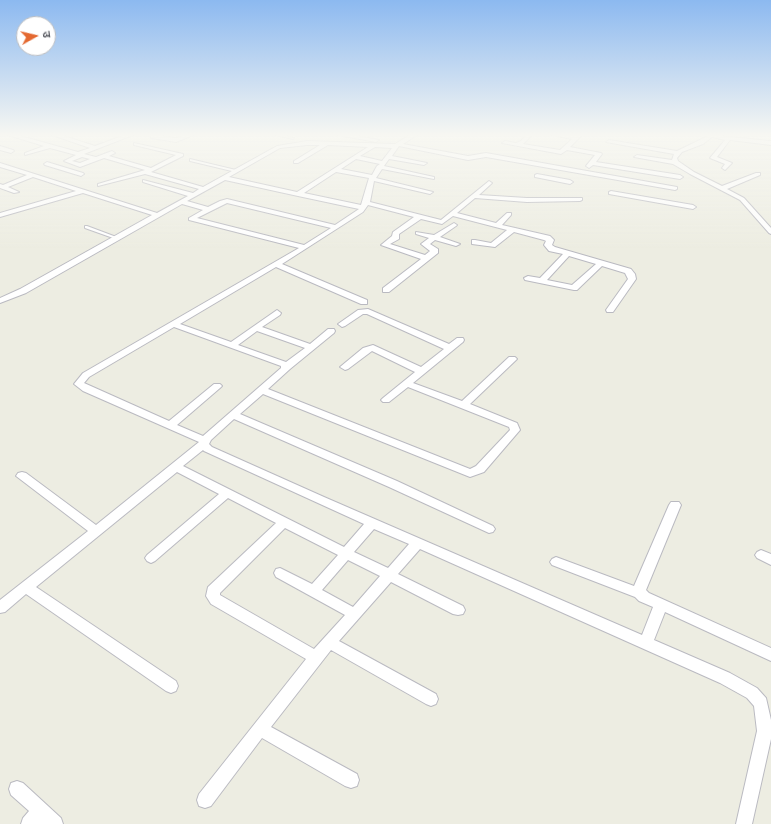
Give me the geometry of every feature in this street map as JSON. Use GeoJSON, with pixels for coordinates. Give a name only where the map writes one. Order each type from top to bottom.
{"type":"FeatureCollection","features":[{"type":"Feature","properties":{"kind":"street"},"geometry":{"type":"LineString","coordinates":[[28,173],[158,215]]}},
{"type":"Feature","properties":{"kind":"street"},"geometry":{"type":"LineString","coordinates":[[100,185],[139,173]]}},
{"type":"Feature","properties":{"kind":"street"},"geometry":{"type":"LineString","coordinates":[[149,173],[204,189]]}},
{"type":"Feature","properties":{"kind":"street"},"geometry":{"type":"LineString","coordinates":[[0,301],[23,291],[232,173]]}},
{"type":"Feature","properties":{"kind":"street"},"geometry":{"type":"LineString","coordinates":[[298,194],[331,173]]}},
{"type":"Feature","properties":{"kind":"street"},"geometry":{"type":"LineString","coordinates":[[352,173],[430,192]]}},
{"type":"Feature","properties":{"kind":"street"},"geometry":{"type":"LineString","coordinates":[[375,173],[372,178],[365,206],[338,227],[86,375],[79,384],[86,389],[170,426],[204,443],[208,449],[250,469],[725,678],[752,693],[761,703],[765,731],[744,824]]}},
{"type":"Feature","properties":{"kind":"street"},"geometry":{"type":"LineString","coordinates":[[418,173],[432,178]]}},
{"type":"Feature","properties":{"kind":"street"},"geometry":{"type":"LineString","coordinates":[[555,180],[559,173]]}},
{"type":"Feature","properties":{"kind":"street"},"geometry":{"type":"LineString","coordinates":[[589,173],[649,191],[672,207],[693,207]]}},
{"type":"Feature","properties":{"kind":"street"},"geometry":{"type":"LineString","coordinates":[[658,173],[680,177]]}},
{"type":"Feature","properties":{"kind":"street"},"geometry":{"type":"LineString","coordinates":[[693,173],[723,188],[747,203],[771,232]]}},
{"type":"Feature","properties":{"kind":"street"},"geometry":{"type":"LineString","coordinates":[[723,188],[758,174]]}},
{"type":"Feature","properties":{"kind":"street"},"geometry":{"type":"LineString","coordinates":[[2,187],[33,175]]}},
{"type":"Feature","properties":{"kind":"street"},"geometry":{"type":"LineString","coordinates":[[45,179],[52,176]]}},
{"type":"Feature","properties":{"kind":"street"},"geometry":{"type":"LineString","coordinates":[[537,176],[570,182]]}},
{"type":"Feature","properties":{"kind":"street"},"geometry":{"type":"LineString","coordinates":[[224,178],[440,222],[444,221],[489,183]]}},
{"type":"Feature","properties":{"kind":"street"},"geometry":{"type":"LineString","coordinates":[[145,181],[193,195]]}},
{"type":"Feature","properties":{"kind":"street"},"geometry":{"type":"LineString","coordinates":[[2,187],[16,192]]}},
{"type":"Feature","properties":{"kind":"street"},"geometry":{"type":"LineString","coordinates":[[611,193],[675,188]]}},
{"type":"Feature","properties":{"kind":"street"},"geometry":{"type":"LineString","coordinates":[[0,215],[84,191]]}},
{"type":"Feature","properties":{"kind":"street"},"geometry":{"type":"LineString","coordinates":[[474,196],[527,200],[580,199]]}},
{"type":"Feature","properties":{"kind":"street"},"geometry":{"type":"LineString","coordinates":[[305,247],[191,219],[227,200],[338,227]]}},
{"type":"Feature","properties":{"kind":"street"},"geometry":{"type":"LineString","coordinates":[[182,202],[209,209]]}},
{"type":"Feature","properties":{"kind":"street"},"geometry":{"type":"LineString","coordinates":[[452,214],[547,238],[550,242],[549,247],[628,271],[633,277],[610,310]]}},
{"type":"Feature","properties":{"kind":"street"},"geometry":{"type":"LineString","coordinates":[[497,226],[509,214]]}},
{"type":"Feature","properties":{"kind":"street"},"geometry":{"type":"LineString","coordinates":[[419,217],[395,233],[396,237],[385,245],[427,258]]}},
{"type":"Feature","properties":{"kind":"street"},"geometry":{"type":"LineString","coordinates":[[386,290],[435,251],[425,244],[454,225]]}},
{"type":"Feature","properties":{"kind":"street"},"geometry":{"type":"LineString","coordinates":[[475,242],[492,245],[512,230]]}},
{"type":"Feature","properties":{"kind":"street"},"geometry":{"type":"LineString","coordinates":[[418,233],[456,244]]}},
{"type":"Feature","properties":{"kind":"street"},"geometry":{"type":"LineString","coordinates":[[542,281],[568,253]]}},
{"type":"Feature","properties":{"kind":"street"},"geometry":{"type":"LineString","coordinates":[[528,278],[574,288],[601,263]]}},
{"type":"Feature","properties":{"kind":"street"},"geometry":{"type":"LineString","coordinates":[[276,264],[364,302]]}},
{"type":"Feature","properties":{"kind":"street"},"geometry":{"type":"LineString","coordinates":[[342,324],[361,312],[368,311],[450,348]]}},
{"type":"Feature","properties":{"kind":"street"},"geometry":{"type":"LineString","coordinates":[[232,345],[277,313]]}},
{"type":"Feature","properties":{"kind":"street"},"geometry":{"type":"LineString","coordinates":[[173,324],[284,363],[286,367]]}},
{"type":"Feature","properties":{"kind":"street"},"geometry":{"type":"LineString","coordinates":[[256,328],[311,347]]}},
{"type":"Feature","properties":{"kind":"street"},"geometry":{"type":"LineString","coordinates":[[0,608],[176,467],[286,367],[331,331]]}},
{"type":"Feature","properties":{"kind":"street"},"geometry":{"type":"LineString","coordinates":[[386,400],[460,340]]}},
{"type":"Feature","properties":{"kind":"street"},"geometry":{"type":"LineString","coordinates":[[345,367],[366,350],[373,348],[421,371]]}},
{"type":"Feature","properties":{"kind":"street"},"geometry":{"type":"LineString","coordinates":[[464,405],[512,359]]}},
{"type":"Feature","properties":{"kind":"street"},"geometry":{"type":"LineString","coordinates":[[261,390],[470,473],[480,469],[515,428],[509,423],[406,383]]}},
{"type":"Feature","properties":{"kind":"street"},"geometry":{"type":"LineString","coordinates":[[170,426],[217,386]]}},
{"type":"Feature","properties":{"kind":"street"},"geometry":{"type":"LineString","coordinates":[[233,415],[393,484],[489,529]]}},
{"type":"Feature","properties":{"kind":"street"},"geometry":{"type":"LineString","coordinates":[[176,467],[458,610]]}},
{"type":"Feature","properties":{"kind":"street"},"geometry":{"type":"LineString","coordinates":[[22,476],[96,531]]}},
{"type":"Feature","properties":{"kind":"street"},"geometry":{"type":"LineString","coordinates":[[151,558],[227,493]]}},
{"type":"Feature","properties":{"kind":"street"},"geometry":{"type":"LineString","coordinates":[[640,593],[639,590],[675,505]]}},
{"type":"Feature","properties":{"kind":"street"},"geometry":{"type":"LineString","coordinates":[[284,522],[212,591],[213,596],[216,600],[316,658]]}},
{"type":"Feature","properties":{"kind":"street"},"geometry":{"type":"LineString","coordinates":[[314,591],[372,523]]}},
{"type":"Feature","properties":{"kind":"street"},"geometry":{"type":"LineString","coordinates":[[205,800],[329,642],[418,543]]}},
{"type":"Feature","properties":{"kind":"street"},"geometry":{"type":"LineString","coordinates":[[556,562],[640,593],[661,605],[771,655]]}},
{"type":"Feature","properties":{"kind":"street"},"geometry":{"type":"LineString","coordinates":[[280,572],[354,614]]}},
{"type":"Feature","properties":{"kind":"street"},"geometry":{"type":"LineString","coordinates":[[26,587],[171,686]]}},
{"type":"Feature","properties":{"kind":"street"},"geometry":{"type":"LineString","coordinates":[[646,643],[661,605]]}},
{"type":"Feature","properties":{"kind":"street"},"geometry":{"type":"LineString","coordinates":[[329,642],[431,699]]}},
{"type":"Feature","properties":{"kind":"street"},"geometry":{"type":"LineString","coordinates":[[260,729],[351,780]]}},
{"type":"Feature","properties":{"kind":"street"},"geometry":{"type":"LineString","coordinates":[[17,789],[56,824]]}},
{"type":"Feature","properties":{"kind":"street"},"geometry":{"type":"LineString","coordinates":[[29,824],[41,811]]}},
{"type":"Feature","properties":{"kind":"lane"},"geometry":{"type":"LineString","coordinates":[[86,226],[117,238]]}}]}
